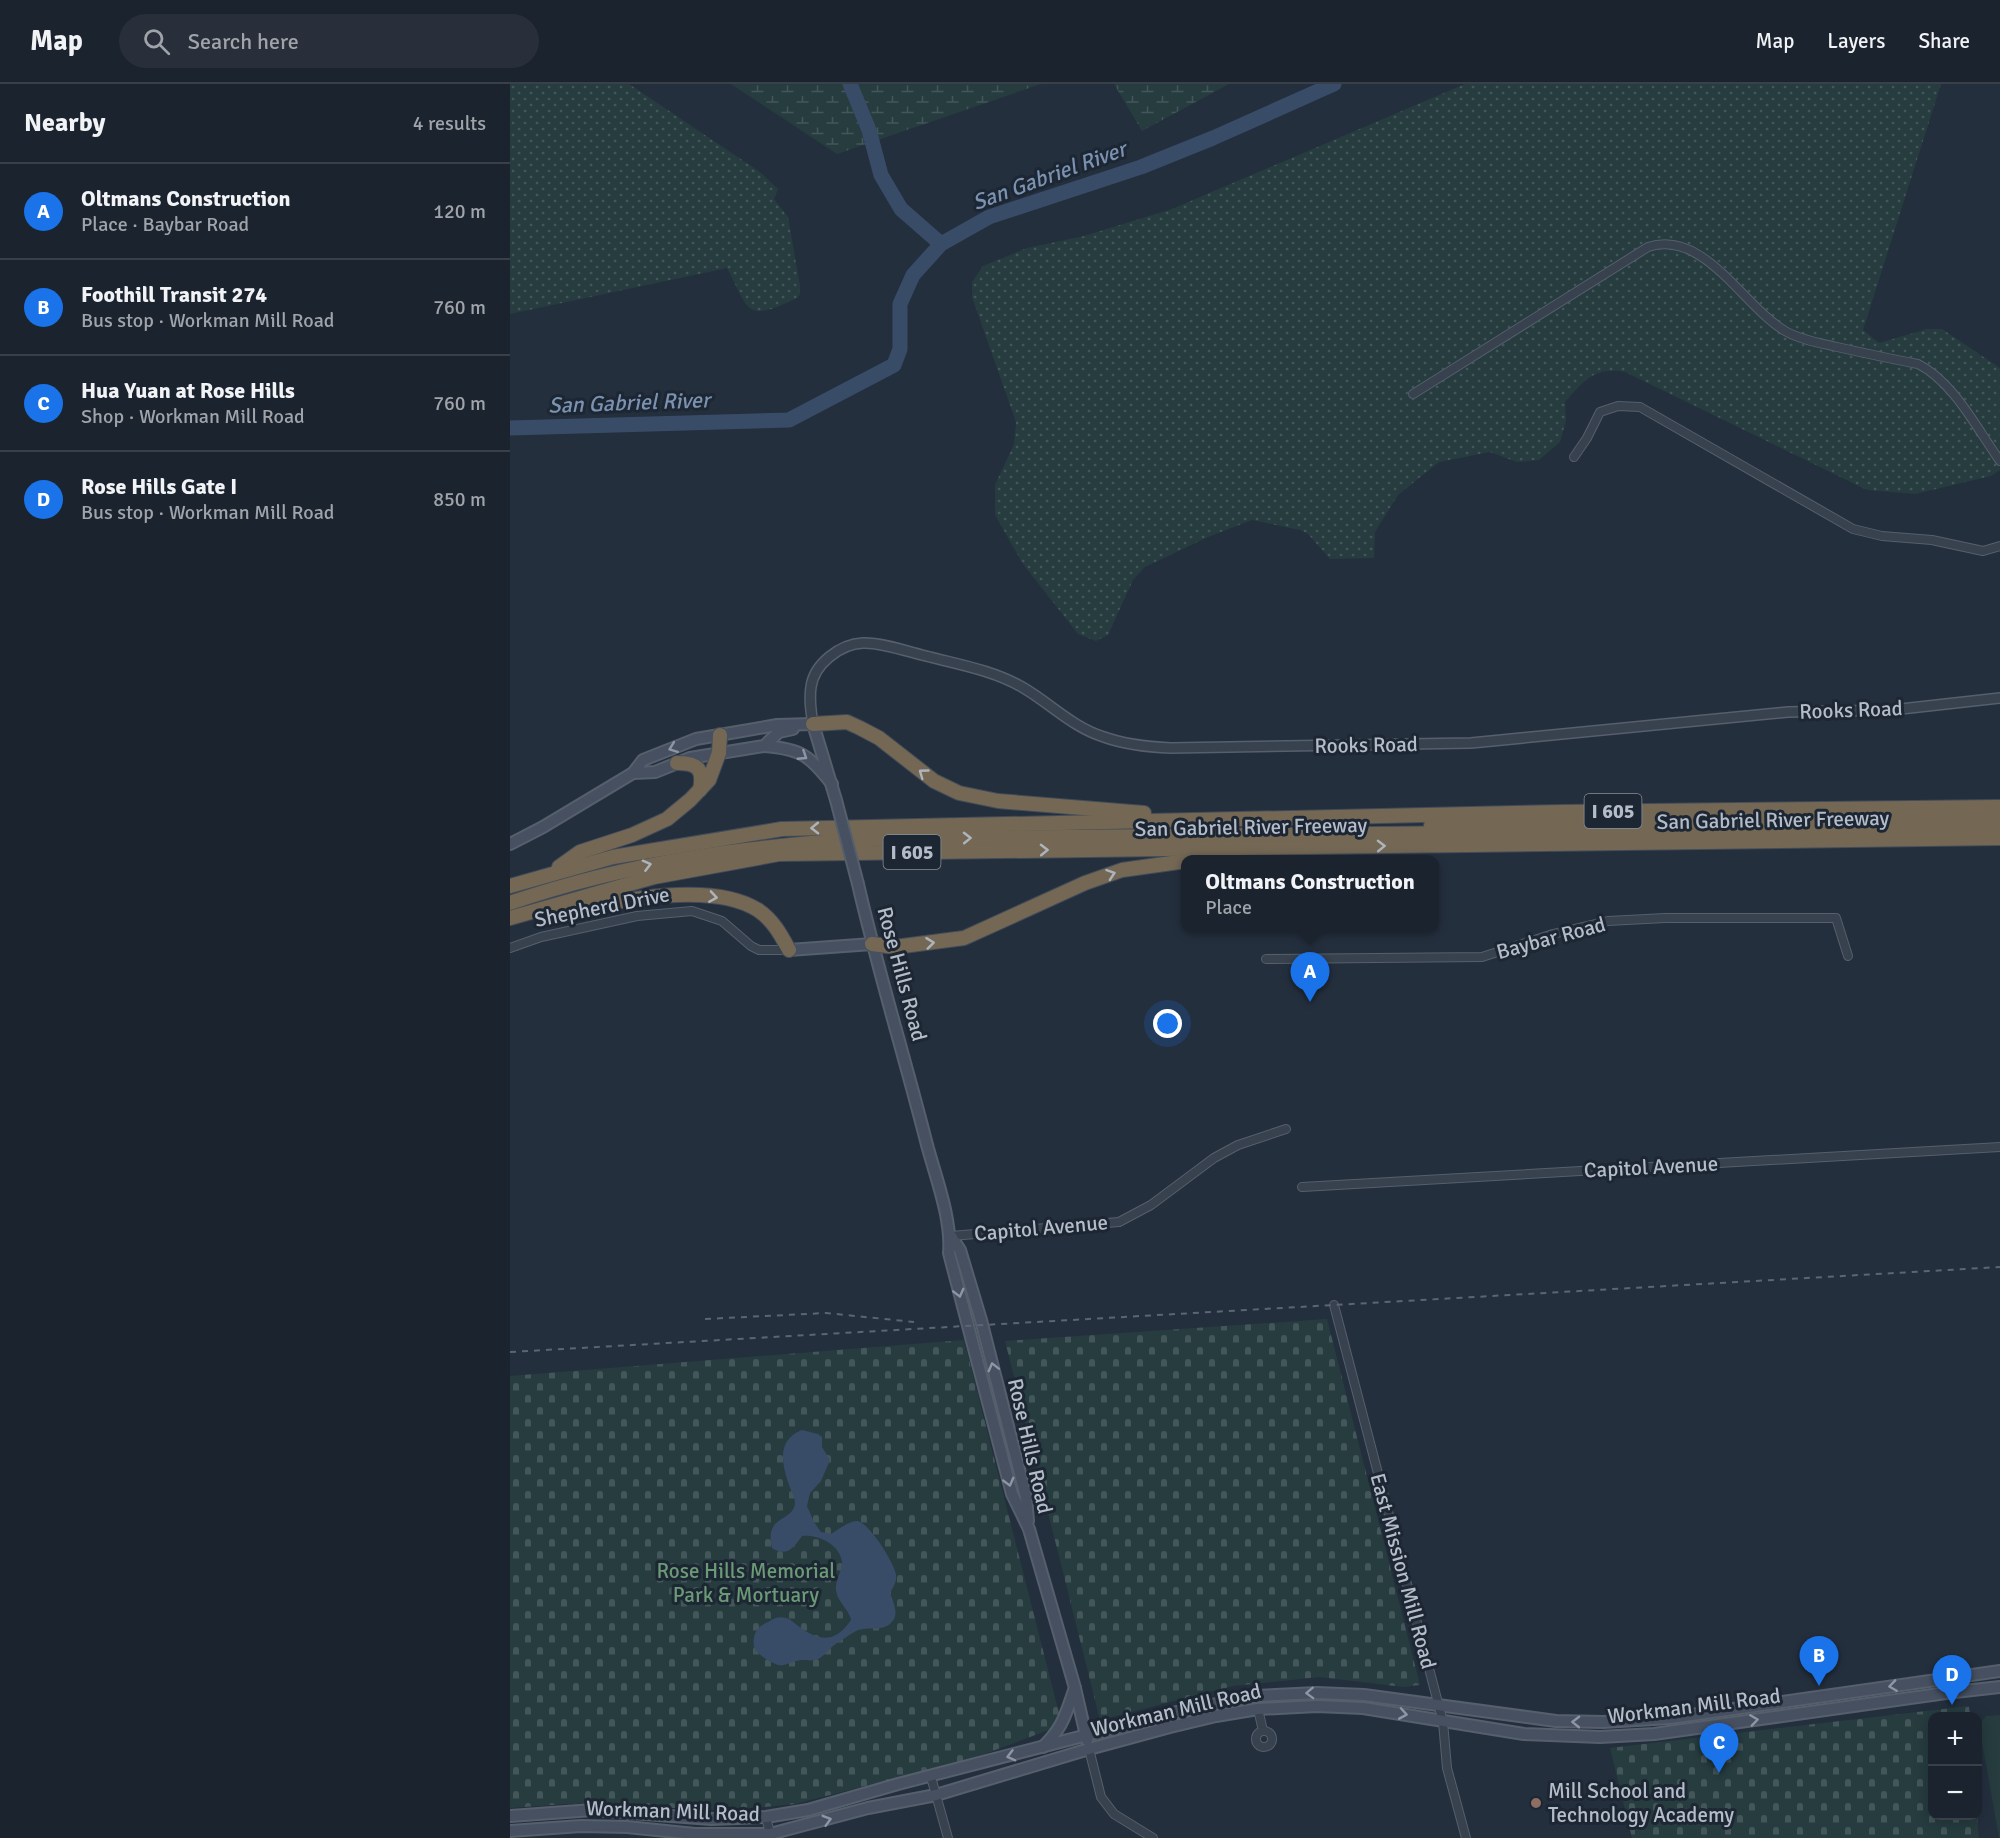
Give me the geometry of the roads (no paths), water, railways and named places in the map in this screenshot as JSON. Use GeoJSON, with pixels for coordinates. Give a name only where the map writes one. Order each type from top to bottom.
{"type":"FeatureCollection","features":[{"type":"Feature","properties":{"kind":"highway"},"geometry":{"type":"LineString","coordinates":[[813,724],[847,722],[860,728],[879,738],[934,781],[959,793],[998,801],[1227,819]]}},
{"type":"Feature","properties":{"kind":"highway"},"geometry":{"type":"LineString","coordinates":[[550,873],[580,852],[632,836],[667,819],[709,780],[719,753],[720,735]]}},
{"type":"Feature","properties":{"kind":"highway"},"geometry":{"type":"LineString","coordinates":[[677,763],[695,765],[700,770],[702,777],[700,790]]}},
{"type":"Feature","properties":{"kind":"highway","name":"San Gabriel River Freeway"},"geometry":{"type":"LineString","coordinates":[[510,885],[633,853],[782,829],[1563,812],[2000,807]]}},
{"type":"Feature","properties":{"kind":"highway"},"geometry":{"type":"LineString","coordinates":[[1083,821],[1105,831],[1562,821],[2000,817]]}},
{"type":"Feature","properties":{"kind":"highway"},"geometry":{"type":"LineString","coordinates":[[510,903],[572,883],[658,862],[800,843],[868,839],[2000,828]]}},
{"type":"Feature","properties":{"kind":"highway","name":"San Gabriel River Freeway"},"geometry":{"type":"LineString","coordinates":[[510,918],[654,877],[778,854],[2000,838]]}},
{"type":"Feature","properties":{"kind":"highway"},"geometry":{"type":"LineString","coordinates":[[1245,855],[1323,847]]}},
{"type":"Feature","properties":{"kind":"highway"},"geometry":{"type":"LineString","coordinates":[[510,897],[619,866],[633,853]]}},
{"type":"Feature","properties":{"kind":"highway"},"geometry":{"type":"LineString","coordinates":[[872,944],[895,947],[964,938],[1122,870],[1181,862]]}},
{"type":"Feature","properties":{"kind":"highway"},"geometry":{"type":"LineString","coordinates":[[510,923],[670,894],[710,896],[738,902],[757,910],[770,920],[789,950]]}},
{"type":"Feature","properties":{"kind":"main road"},"geometry":{"type":"LineString","coordinates":[[510,844],[633,773],[643,760],[670,748],[696,740],[777,725],[813,724]]}},
{"type":"Feature","properties":{"kind":"main road"},"geometry":{"type":"LineString","coordinates":[[764,746],[779,732],[805,728],[813,724]]}},
{"type":"Feature","properties":{"kind":"main road","name":"Rose Hills Road"},"geometry":{"type":"LineString","coordinates":[[813,724],[836,800],[872,944],[951,1236],[950,1253],[1012,1494],[1029,1528],[1075,1688],[1089,1749]]}},
{"type":"Feature","properties":{"kind":"main road"},"geometry":{"type":"LineString","coordinates":[[633,773],[655,772],[690,758],[764,746],[789,748],[805,755],[831,784]]}},
{"type":"Feature","properties":{"kind":"main road","name":"Shepherd Drive"},"geometry":{"type":"LineString","coordinates":[[789,950],[872,944]]}},
{"type":"Feature","properties":{"kind":"main road","name":"Workman Mill Road"},"geometry":{"type":"LineString","coordinates":[[510,1816],[593,1810],[711,1819],[766,1817],[808,1810],[1184,1710],[1256,1696],[1317,1693],[1364,1695],[1556,1721],[1603,1722],[1670,1718],[2000,1671]]}},
{"type":"Feature","properties":{"kind":"main road","name":"Workman Mill Road"},"geometry":{"type":"LineString","coordinates":[[510,1831],[581,1826],[627,1827],[695,1834],[770,1836],[868,1808],[936,1795],[1089,1749],[1185,1724],[1258,1709],[1317,1706],[1363,1708],[1524,1734],[1600,1737],[1654,1734],[2000,1687]]}},
{"type":"Feature","properties":{"kind":"main road"},"geometry":{"type":"LineString","coordinates":[[1042,1747],[1057,1733],[1064,1722],[1075,1688]]}},
{"type":"Feature","properties":{"kind":"main road"},"geometry":{"type":"LineString","coordinates":[[1185,1724],[1187,1717],[1194,1713],[1248,1701],[1256,1696]]}},
{"type":"Feature","properties":{"kind":"main road"},"geometry":{"type":"LineString","coordinates":[[1600,1737],[1602,1731],[1606,1729],[1652,1724],[1670,1718]]}},
{"type":"Feature","properties":{"kind":"street"},"geometry":{"type":"LineString","coordinates":[[1413,394],[1648,248],[1661,243],[1673,244],[1695,251],[1708,261],[1751,304],[1786,331],[1808,340],[1918,364],[1932,371],[1953,394],[2000,461]]}},
{"type":"Feature","properties":{"kind":"street"},"geometry":{"type":"LineString","coordinates":[[1574,457],[1600,412],[1618,406],[1640,407],[1853,529],[1882,536],[1932,540],[1983,551],[2000,546]]}},
{"type":"Feature","properties":{"kind":"street","name":"Rooks Road"},"geometry":{"type":"LineString","coordinates":[[813,724],[810,703],[811,684],[821,665],[836,651],[865,643],[995,674],[1022,687],[1072,722],[1102,737],[1136,746],[1171,748],[1471,743],[1788,712],[1892,710],[2000,698]]}},
{"type":"Feature","properties":{"kind":"street","name":"Shepherd Drive"},"geometry":{"type":"LineString","coordinates":[[510,948],[540,937],[637,916],[692,911],[722,921],[759,950],[789,950]]}},
{"type":"Feature","properties":{"kind":"street","name":"Baybar Road"},"geometry":{"type":"LineString","coordinates":[[1266,959],[1482,957],[1553,934],[1608,921],[1665,918],[1836,918],[1848,956]]}},
{"type":"Feature","properties":{"kind":"street","name":"Capitol Avenue"},"geometry":{"type":"LineString","coordinates":[[951,1236],[1119,1222],[1151,1205],[1214,1158],[1238,1145],[1286,1129]]}},
{"type":"Feature","properties":{"kind":"street","name":"Capitol Avenue"},"geometry":{"type":"LineString","coordinates":[[1302,1187],[2000,1147]]}},
{"type":"Feature","properties":{"kind":"street","name":"East Mission Mill Road"},"geometry":{"type":"LineString","coordinates":[[1334,1305],[1443,1722],[1448,1768],[1466,1838]]}},
{"type":"Feature","properties":{"kind":"street"},"geometry":{"type":"LineString","coordinates":[[1258,1709],[1262,1727]]}},
{"type":"Feature","properties":{"kind":"street"},"geometry":{"type":"LineString","coordinates":[[1089,1749],[1101,1797],[1114,1814],[1153,1838]]}},
{"type":"Feature","properties":{"kind":"street"},"geometry":{"type":"LineString","coordinates":[[931,1777],[948,1838]]}},
{"type":"Feature","properties":{"kind":"street"},"geometry":{"type":"LineString","coordinates":[[766,1817],[770,1836]]}},
{"type":"Feature","properties":{"kind":"water"},"geometry":{"type":"Polygon","coordinates":[[[802,1430],[822,1437],[822,1447],[830,1460],[821,1481],[810,1493],[807,1506],[814,1522],[821,1532],[831,1534],[846,1524],[856,1521],[867,1527],[886,1553],[896,1575],[890,1593],[895,1613],[890,1624],[881,1628],[856,1631],[818,1659],[779,1665],[763,1657],[754,1647],[759,1628],[774,1618],[783,1617],[808,1633],[822,1637],[840,1633],[851,1620],[837,1594],[842,1562],[832,1545],[821,1539],[802,1536],[785,1552],[772,1548],[772,1529],[789,1514],[795,1503],[784,1469],[783,1453],[788,1440],[802,1430]]]}},
{"type":"Feature","properties":{"kind":"waterway"},"geometry":{"type":"LineString","coordinates":[[850,84],[869,130],[881,175],[901,209],[941,244]]}},
{"type":"Feature","properties":{"kind":"waterway","name":"San Gabriel River"},"geometry":{"type":"LineString","coordinates":[[510,428],[789,420],[894,365],[900,349],[900,304],[913,275],[941,244],[989,217],[1141,167],[1213,138],[1334,84]]}},
{"type":"Feature","properties":{"kind":"railway"},"geometry":{"type":"LineString","coordinates":[[510,1352],[2000,1267]]}},
{"type":"Feature","properties":{"kind":"railway"},"geometry":{"type":"LineString","coordinates":[[705,1319],[826,1313],[914,1322]]}},
{"type":"Feature","properties":{"kind":"place","name":"Oltmans Construction"},"geometry":{"type":"Point","coordinates":[1310,1002]}},
{"type":"Feature","properties":{"kind":"place","name":"Foothill Transit 274"},"geometry":{"type":"Point","coordinates":[1819,1686]}},
{"type":"Feature","properties":{"kind":"place","name":"Rose Hills Gate I"},"geometry":{"type":"Point","coordinates":[1952,1705]}},
{"type":"Feature","properties":{"kind":"place","name":"Hua Yuan at Rose Hills"},"geometry":{"type":"Point","coordinates":[1719,1773]}},
{"type":"Feature","properties":{"kind":"place","name":"Mill School and Technology Academy"},"geometry":{"type":"Point","coordinates":[1536,1803]}},
{"type":"Feature","properties":{"kind":"park label","name":"Rose Hills Memorial Park & Mortuary"},"geometry":{"type":"Point","coordinates":[746,1583]}}]}
